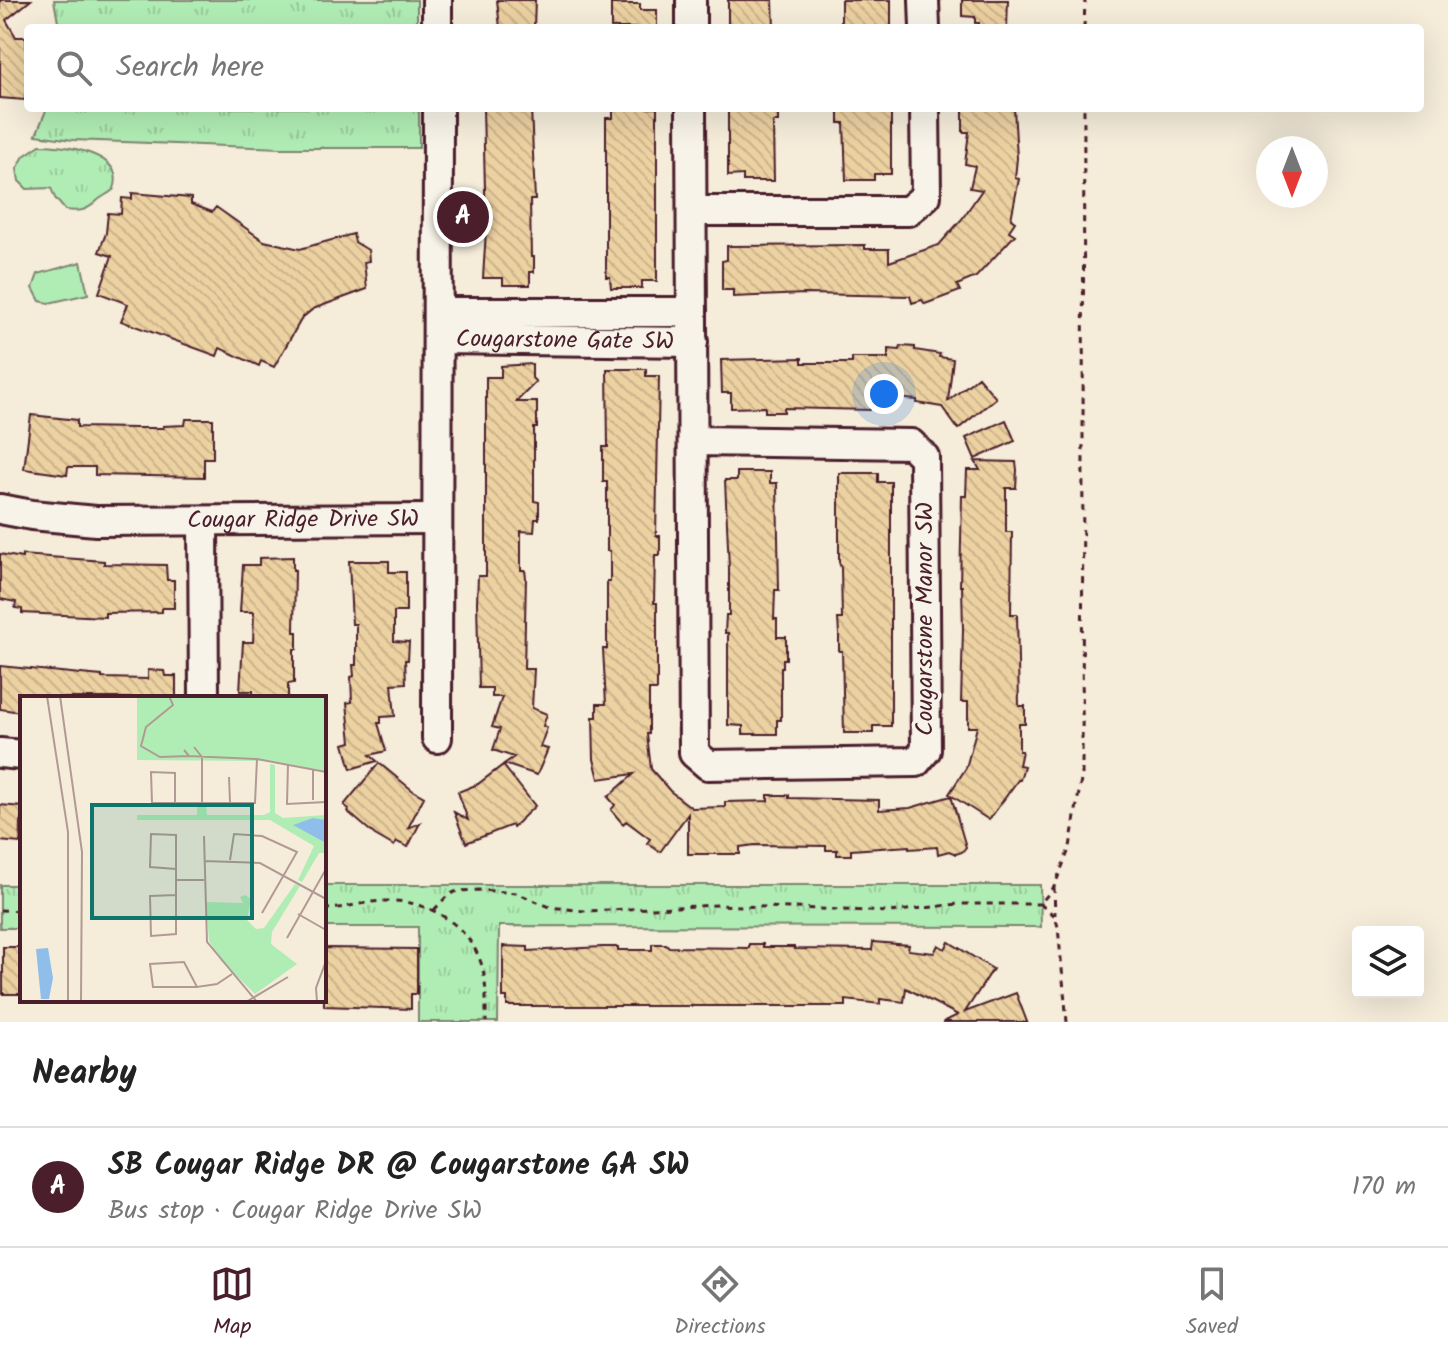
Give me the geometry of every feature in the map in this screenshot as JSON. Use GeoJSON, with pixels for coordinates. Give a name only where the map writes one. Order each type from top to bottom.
{"type":"FeatureCollection","features":[{"type":"Feature","properties":{"kind":"street"},"geometry":{"type":"LineString","coordinates":[[437,0],[437,24]]}},
{"type":"Feature","properties":{"kind":"street"},"geometry":{"type":"LineString","coordinates":[[691,0],[691,24]]}},
{"type":"Feature","properties":{"kind":"street"},"geometry":{"type":"LineString","coordinates":[[924,0],[925,24]]}},
{"type":"Feature","properties":{"kind":"street","name":"Cougar Ridge Drive SW"},"geometry":{"type":"LineString","coordinates":[[0,509],[96,521],[436,519],[438,112]]}},
{"type":"Feature","properties":{"kind":"street","name":"Cougarstone Manor SW"},"geometry":{"type":"LineString","coordinates":[[691,112],[694,753],[708,765],[916,762],[926,750],[924,457],[911,444],[694,441]]}},
{"type":"Feature","properties":{"kind":"street"},"geometry":{"type":"LineString","coordinates":[[692,211],[908,211],[926,196],[925,112]]}},
{"type":"Feature","properties":{"kind":"street","name":"Cougarstone Gate SW"},"geometry":{"type":"LineString","coordinates":[[438,326],[692,312]]}},
{"type":"Feature","properties":{"kind":"street","name":"Cougarstone Gate SW"},"geometry":{"type":"LineString","coordinates":[[438,326],[693,342]]}},
{"type":"Feature","properties":{"kind":"street"},"geometry":{"type":"LineString","coordinates":[[436,519],[437,738]]}},
{"type":"Feature","properties":{"kind":"street"},"geometry":{"type":"LineString","coordinates":[[203,521],[204,696]]}},
{"type":"Feature","properties":{"kind":"street"},"geometry":{"type":"LineString","coordinates":[[0,753],[20,755]]}},
{"type":"Feature","properties":{"kind":"path"},"geometry":{"type":"LineString","coordinates":[[1084,24],[1085,0]]}},
{"type":"Feature","properties":{"kind":"path"},"geometry":{"type":"LineString","coordinates":[[1040,904],[1054,887],[1070,847],[1082,774],[1084,112]]}},
{"type":"Feature","properties":{"kind":"path"},"geometry":{"type":"LineString","coordinates":[[1054,887],[1067,1022]]}},
{"type":"Feature","properties":{"kind":"path"},"geometry":{"type":"LineString","coordinates":[[434,910],[448,895],[457,891],[479,890],[516,893],[550,907],[585,911],[719,905],[878,912],[958,904],[1040,904],[1055,916]]}},
{"type":"Feature","properties":{"kind":"path"},"geometry":{"type":"LineString","coordinates":[[326,909],[385,901],[411,903],[434,910],[452,923],[476,952],[486,989],[486,1022]]}},
{"type":"Feature","properties":{"kind":"path"},"geometry":{"type":"LineString","coordinates":[[0,910],[20,911]]}},
{"type":"Feature","properties":{"kind":"green space"},"geometry":{"type":"Polygon","coordinates":[[[54,0],[417,0],[417,24],[58,24],[54,0]]]}},
{"type":"Feature","properties":{"kind":"green space"},"geometry":{"type":"Polygon","coordinates":[[[45,112],[419,112],[419,148],[281,148],[73,140],[36,135],[45,112]]]}},
{"type":"Feature","properties":{"kind":"green space"},"geometry":{"type":"Polygon","coordinates":[[[40,145],[77,149],[102,159],[111,167],[115,177],[114,189],[89,207],[75,211],[65,210],[51,188],[27,189],[19,181],[17,169],[24,156],[40,145]]]}},
{"type":"Feature","properties":{"kind":"green space"},"geometry":{"type":"Polygon","coordinates":[[[81,262],[88,294],[49,303],[40,301],[33,288],[38,274],[81,262]]]}},
{"type":"Feature","properties":{"kind":"green space"},"geometry":{"type":"Polygon","coordinates":[[[0,885],[20,885],[20,928],[0,928],[0,885]]]}},
{"type":"Feature","properties":{"kind":"green space"},"geometry":{"type":"Polygon","coordinates":[[[326,885],[1040,885],[1041,927],[499,926],[498,1022],[418,1022],[418,927],[326,927],[326,885]]]}},
{"type":"Feature","properties":{"kind":"building"},"geometry":{"type":"Polygon","coordinates":[[[0,0],[31,0],[6,20],[16,37],[24,37],[24,100],[0,98],[0,0]]]}},
{"type":"Feature","properties":{"kind":"building"},"geometry":{"type":"Polygon","coordinates":[[[497,0],[535,0],[534,24],[500,24],[497,0]]]}},
{"type":"Feature","properties":{"kind":"building"},"geometry":{"type":"Polygon","coordinates":[[[728,0],[773,0],[774,24],[728,24],[728,0]]]}},
{"type":"Feature","properties":{"kind":"building"},"geometry":{"type":"Polygon","coordinates":[[[841,0],[891,0],[891,24],[841,24],[841,0]]]}},
{"type":"Feature","properties":{"kind":"building"},"geometry":{"type":"Polygon","coordinates":[[[962,0],[1008,0],[1007,24],[979,24],[975,23],[975,17],[962,16],[962,0]]]}},
{"type":"Feature","properties":{"kind":"building"},"geometry":{"type":"Polygon","coordinates":[[[611,4],[640,4],[640,10],[657,10],[657,24],[611,24],[611,4]]]}},
{"type":"Feature","properties":{"kind":"building"},"geometry":{"type":"Polygon","coordinates":[[[483,112],[531,112],[535,200],[530,200],[534,272],[530,272],[530,285],[503,285],[503,278],[483,278],[486,230],[483,112]]]}},
{"type":"Feature","properties":{"kind":"building"},"geometry":{"type":"Polygon","coordinates":[[[613,112],[657,112],[657,281],[642,281],[642,288],[611,288],[610,277],[606,277],[606,118],[613,118],[613,112]]]}},
{"type":"Feature","properties":{"kind":"building"},"geometry":{"type":"Polygon","coordinates":[[[728,112],[778,112],[778,122],[773,122],[774,181],[743,181],[743,175],[728,176],[728,112]]]}},
{"type":"Feature","properties":{"kind":"building"},"geometry":{"type":"Polygon","coordinates":[[[839,112],[891,112],[891,174],[874,174],[874,180],[846,180],[844,123],[839,123],[839,112]]]}},
{"type":"Feature","properties":{"kind":"building"},"geometry":{"type":"Polygon","coordinates":[[[963,112],[1014,112],[1015,178],[1019,179],[1011,219],[1015,222],[1009,231],[1015,235],[976,277],[957,285],[960,291],[925,304],[922,300],[912,303],[910,296],[805,294],[733,297],[733,290],[722,290],[722,261],[727,260],[727,246],[865,245],[865,249],[889,249],[889,262],[939,245],[982,190],[970,188],[975,166],[965,164],[969,132],[963,132],[963,112]]]}},
{"type":"Feature","properties":{"kind":"building"},"geometry":{"type":"Polygon","coordinates":[[[132,193],[191,198],[191,204],[212,212],[216,207],[264,241],[300,249],[353,234],[355,242],[368,250],[369,261],[364,262],[367,289],[313,309],[302,318],[274,367],[261,361],[259,366],[220,348],[217,356],[121,321],[128,304],[99,293],[112,256],[99,252],[106,233],[108,213],[121,214],[122,198],[132,199],[132,193]]]}},
{"type":"Feature","properties":{"kind":"building"},"geometry":{"type":"Polygon","coordinates":[[[901,346],[915,347],[915,350],[953,359],[948,401],[978,377],[996,398],[958,429],[942,407],[917,403],[917,400],[870,396],[870,410],[784,408],[784,412],[765,412],[765,407],[731,408],[731,393],[722,393],[721,360],[802,358],[802,363],[852,363],[852,358],[888,358],[888,349],[900,350],[901,346]]]}},
{"type":"Feature","properties":{"kind":"building"},"geometry":{"type":"Polygon","coordinates":[[[532,364],[532,378],[536,382],[516,402],[537,402],[534,501],[539,502],[539,519],[535,519],[534,532],[521,531],[521,570],[525,570],[526,578],[524,669],[534,669],[532,708],[547,714],[543,726],[547,728],[540,747],[548,749],[537,775],[504,764],[514,757],[493,750],[500,729],[492,727],[502,697],[492,697],[492,688],[479,688],[477,602],[478,576],[486,576],[486,377],[501,377],[501,366],[532,364]]]}},
{"type":"Feature","properties":{"kind":"building"},"geometry":{"type":"Polygon","coordinates":[[[607,369],[646,369],[646,376],[659,376],[656,536],[660,536],[660,555],[655,555],[654,603],[657,603],[657,690],[649,690],[647,734],[651,769],[670,791],[692,808],[725,807],[725,802],[768,801],[768,795],[789,795],[789,798],[879,800],[879,810],[910,808],[951,796],[966,847],[962,852],[938,854],[937,847],[909,849],[909,846],[851,850],[851,855],[837,855],[837,850],[826,850],[826,846],[755,845],[740,847],[740,854],[688,854],[688,814],[660,852],[647,843],[650,839],[626,821],[623,824],[611,810],[615,805],[608,797],[634,774],[599,779],[594,759],[593,717],[597,717],[597,704],[606,704],[603,649],[607,649],[610,551],[607,551],[607,482],[603,482],[603,447],[608,447],[607,369]]]}},
{"type":"Feature","properties":{"kind":"building"},"geometry":{"type":"Polygon","coordinates":[[[31,415],[77,420],[77,427],[163,428],[185,425],[186,419],[213,419],[213,458],[204,458],[204,477],[95,475],[95,467],[68,467],[67,475],[24,469],[31,415]]]}},
{"type":"Feature","properties":{"kind":"building"},"geometry":{"type":"Polygon","coordinates":[[[1006,420],[1015,441],[975,459],[966,438],[1006,420]]]}},
{"type":"Feature","properties":{"kind":"building"},"geometry":{"type":"Polygon","coordinates":[[[975,461],[1016,462],[1017,470],[1016,488],[1006,488],[1006,532],[1012,532],[1011,614],[1017,614],[1019,706],[1025,706],[1025,724],[1019,724],[1019,751],[1022,751],[1019,765],[1024,766],[1020,780],[989,820],[949,794],[966,768],[977,727],[968,727],[968,702],[961,702],[963,630],[960,586],[962,496],[966,496],[967,470],[980,470],[975,461]]]}},
{"type":"Feature","properties":{"kind":"building"},"geometry":{"type":"Polygon","coordinates":[[[737,472],[770,472],[770,483],[777,483],[779,590],[775,590],[774,619],[777,619],[777,637],[786,637],[786,659],[783,659],[781,667],[781,720],[777,720],[777,734],[743,734],[743,726],[728,725],[728,633],[725,633],[726,615],[729,615],[729,568],[725,480],[737,480],[737,472]]]}},
{"type":"Feature","properties":{"kind":"building"},"geometry":{"type":"Polygon","coordinates":[[[839,473],[878,473],[878,482],[891,482],[891,726],[873,726],[873,733],[844,733],[838,619],[842,619],[839,473]]]}},
{"type":"Feature","properties":{"kind":"building"},"geometry":{"type":"Polygon","coordinates":[[[0,554],[22,558],[22,555],[104,561],[104,564],[166,565],[167,580],[174,580],[174,608],[162,608],[162,612],[105,613],[105,617],[22,613],[22,609],[15,608],[16,602],[0,599],[0,554]]]}},
{"type":"Feature","properties":{"kind":"building"},"geometry":{"type":"Polygon","coordinates":[[[293,557],[297,649],[294,649],[294,683],[288,684],[288,696],[253,696],[253,691],[240,691],[243,642],[253,642],[254,612],[240,612],[243,565],[259,565],[259,558],[293,557]]]}},
{"type":"Feature","properties":{"kind":"building"},"geometry":{"type":"Polygon","coordinates":[[[349,561],[389,561],[389,572],[406,572],[406,612],[394,612],[394,641],[409,642],[408,660],[405,660],[406,683],[392,684],[395,716],[381,717],[381,723],[378,723],[386,751],[370,755],[377,761],[351,769],[344,744],[351,742],[347,703],[352,702],[351,677],[354,676],[353,665],[356,665],[356,624],[352,624],[349,561]]]}},
{"type":"Feature","properties":{"kind":"building"},"geometry":{"type":"Polygon","coordinates":[[[0,666],[102,678],[148,679],[148,670],[176,676],[176,696],[20,696],[20,712],[0,709],[0,666]]]}},
{"type":"Feature","properties":{"kind":"building"},"geometry":{"type":"Polygon","coordinates":[[[379,763],[424,797],[408,828],[420,823],[408,847],[397,842],[394,846],[375,835],[344,805],[379,763]]]}},
{"type":"Feature","properties":{"kind":"building"},"geometry":{"type":"Polygon","coordinates":[[[503,765],[535,806],[513,827],[466,843],[454,812],[468,820],[458,792],[478,784],[503,765]]]}},
{"type":"Feature","properties":{"kind":"building"},"geometry":{"type":"Polygon","coordinates":[[[0,805],[20,807],[20,843],[0,841],[0,805]]]}},
{"type":"Feature","properties":{"kind":"building"},"geometry":{"type":"Polygon","coordinates":[[[873,942],[909,945],[908,950],[934,953],[938,945],[945,949],[949,942],[993,969],[965,1012],[1016,993],[1027,1022],[943,1022],[958,1015],[906,988],[904,1002],[880,999],[880,1004],[846,1000],[846,1006],[507,1006],[507,997],[503,997],[503,946],[528,947],[528,951],[602,947],[652,950],[652,944],[749,948],[749,944],[763,944],[763,947],[794,949],[872,950],[873,942]]]}},
{"type":"Feature","properties":{"kind":"building"},"geometry":{"type":"Polygon","coordinates":[[[3,947],[20,947],[20,994],[3,994],[3,947]]]}},
{"type":"Feature","properties":{"kind":"building"},"geometry":{"type":"Polygon","coordinates":[[[326,948],[417,949],[417,994],[411,994],[411,1009],[324,1006],[326,948]]]}},
{"type":"Feature","properties":{"kind":"place","name":"SB Cougar Ridge DR @ Cougarstone GA SW"},"geometry":{"type":"Point","coordinates":[463,217]}}]}
